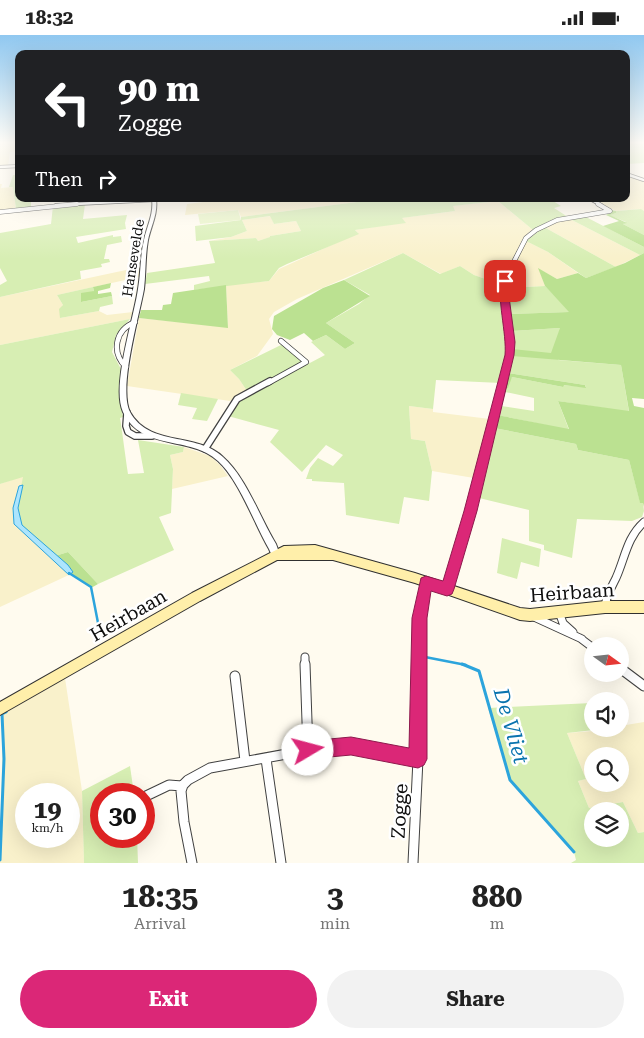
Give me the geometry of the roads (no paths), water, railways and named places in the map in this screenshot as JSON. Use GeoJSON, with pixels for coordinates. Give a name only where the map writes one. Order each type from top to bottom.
{"type":"FeatureCollection","features":[{"type":"Feature","properties":{"kind":"main road","name":"Heirbaan"},"geometry":{"type":"LineString","coordinates":[[0,709],[196,597],[276,555],[333,555],[426,582],[502,609],[532,615],[605,607],[644,607]]}},
{"type":"Feature","properties":{"kind":"street"},"geometry":{"type":"LineString","coordinates":[[0,212],[106,202]]}},
{"type":"Feature","properties":{"kind":"street","name":"Hansevelde"},"geometry":{"type":"LineString","coordinates":[[154,202],[145,245],[141,288],[122,398],[127,413],[140,429],[152,436],[205,449]]}},
{"type":"Feature","properties":{"kind":"street"},"geometry":{"type":"LineString","coordinates":[[447,589],[470,511],[507,369],[511,342],[504,289],[505,281],[526,238],[536,230],[557,220],[610,211],[595,202]]}},
{"type":"Feature","properties":{"kind":"street"},"geometry":{"type":"LineString","coordinates":[[126,367],[120,363],[118,358],[116,340],[126,326],[135,322]]}},
{"type":"Feature","properties":{"kind":"street"},"geometry":{"type":"LineString","coordinates":[[276,555],[227,465],[214,453],[205,449],[237,399],[306,362],[281,341]]}},
{"type":"Feature","properties":{"kind":"street"},"geometry":{"type":"LineString","coordinates":[[605,607],[608,591],[615,578],[629,540],[636,527],[644,522]]}},
{"type":"Feature","properties":{"kind":"street","name":"Zogge"},"geometry":{"type":"LineString","coordinates":[[413,863],[418,759],[420,618],[426,582]]}},
{"type":"Feature","properties":{"kind":"street"},"geometry":{"type":"LineString","coordinates":[[559,612],[563,623],[582,639]]}},
{"type":"Feature","properties":{"kind":"street"},"geometry":{"type":"LineString","coordinates":[[532,615],[582,639]]}},
{"type":"Feature","properties":{"kind":"street"},"geometry":{"type":"LineString","coordinates":[[305,657],[308,750]]}},
{"type":"Feature","properties":{"kind":"street"},"geometry":{"type":"LineString","coordinates":[[235,675],[246,761]]}},
{"type":"Feature","properties":{"kind":"street"},"geometry":{"type":"LineString","coordinates":[[629,675],[644,686]]}},
{"type":"Feature","properties":{"kind":"street"},"geometry":{"type":"LineString","coordinates":[[192,863],[179,797],[182,786],[192,777],[210,768],[308,750],[351,746],[418,759]]}},
{"type":"Feature","properties":{"kind":"street"},"geometry":{"type":"LineString","coordinates":[[266,759],[281,863]]}},
{"type":"Feature","properties":{"kind":"street"},"geometry":{"type":"LineString","coordinates":[[155,792],[169,785],[182,786]]}},
{"type":"Feature","properties":{"kind":"water"},"geometry":{"type":"Polygon","coordinates":[[[23,485],[18,508],[22,525],[68,565],[73,572],[69,575],[14,524],[13,508],[19,486],[23,485]]]}},
{"type":"Feature","properties":{"kind":"waterway"},"geometry":{"type":"LineString","coordinates":[[69,573],[91,587],[100,633]]}},
{"type":"Feature","properties":{"kind":"waterway","name":"De Vliet"},"geometry":{"type":"LineString","coordinates":[[425,657],[463,664]]}},
{"type":"Feature","properties":{"kind":"waterway","name":"De Vliet"},"geometry":{"type":"LineString","coordinates":[[463,664],[479,671],[510,780],[574,852]]}},
{"type":"Feature","properties":{"kind":"waterway","name":"De Vliet"},"geometry":{"type":"LineString","coordinates":[[0,860],[4,759],[2,714],[6,712]]}}]}
